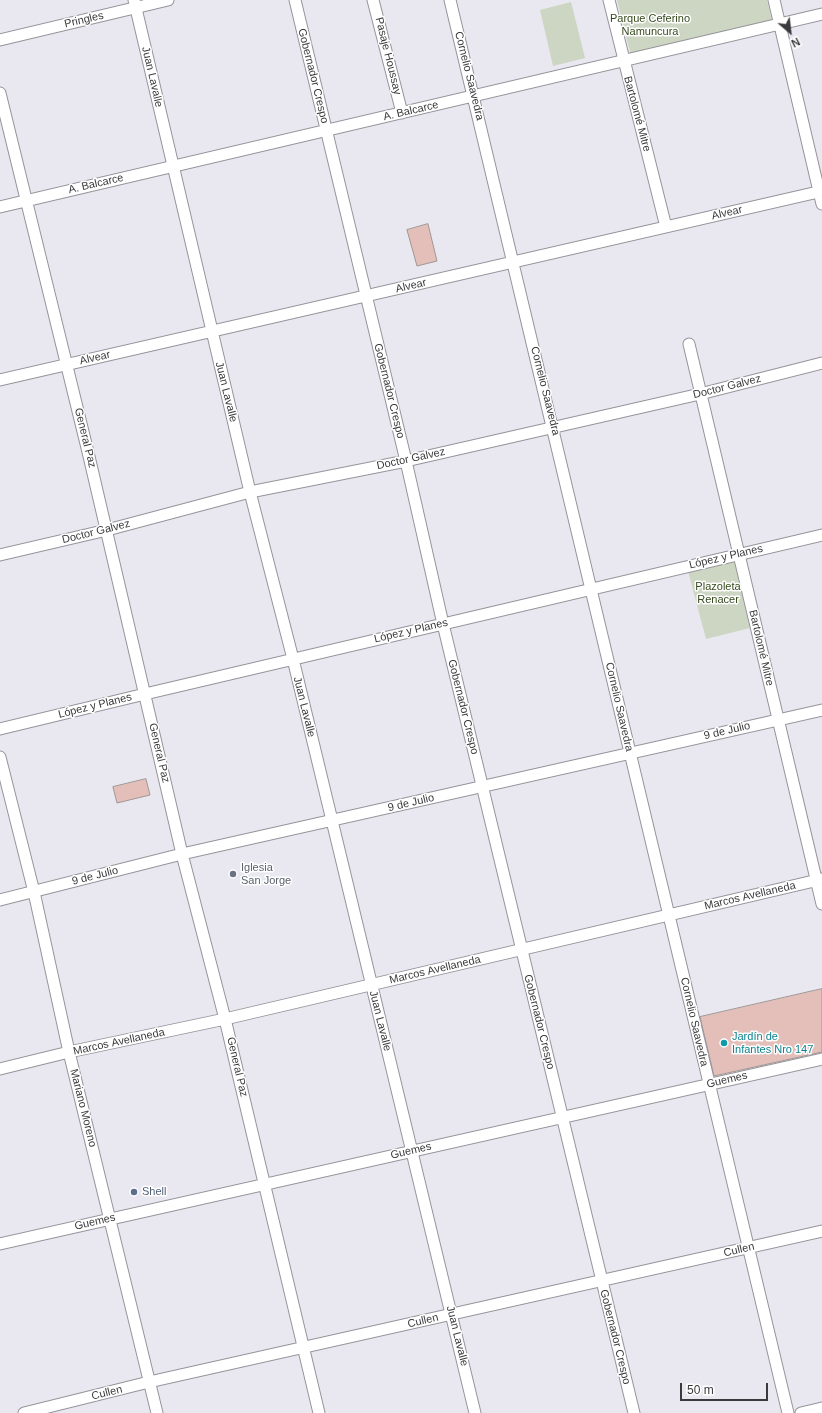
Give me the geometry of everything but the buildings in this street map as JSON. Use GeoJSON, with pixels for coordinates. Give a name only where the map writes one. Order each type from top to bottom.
{"type":"FeatureCollection","features":[{"type":"Feature","properties":{"kind":"street","name":"Pringles"},"geometry":{"type":"LineString","coordinates":[[0,40],[134,4],[168,0]]}},
{"type":"Feature","properties":{"kind":"street","name":"Gobernador Crespo"},"geometry":{"type":"LineString","coordinates":[[295,0],[406,461],[443,624],[634,1413]]}},
{"type":"Feature","properties":{"kind":"street","name":"Pasaje Houssay"},"geometry":{"type":"LineString","coordinates":[[374,0],[402,113]]}},
{"type":"Feature","properties":{"kind":"street","name":"Cornelio Saavedra"},"geometry":{"type":"LineString","coordinates":[[450,0],[514,262],[788,1413]]}},
{"type":"Feature","properties":{"kind":"street","name":"Bartolomé Mitre"},"geometry":{"type":"LineString","coordinates":[[609,0],[666,227]]}},
{"type":"Feature","properties":{"kind":"street"},"geometry":{"type":"LineString","coordinates":[[774,0],[821,192],[822,204]]}},
{"type":"Feature","properties":{"kind":"street","name":"Juan Lavalle"},"geometry":{"type":"LineString","coordinates":[[134,4],[250,492],[293,659],[475,1413]]}},
{"type":"Feature","properties":{"kind":"street","name":"A. Balcarce"},"geometry":{"type":"LineString","coordinates":[[0,207],[822,14]]}},
{"type":"Feature","properties":{"kind":"street","name":"General Paz"},"geometry":{"type":"LineString","coordinates":[[0,93],[107,530],[182,854],[225,1019],[319,1413]]}},
{"type":"Feature","properties":{"kind":"street","name":"Alvear"},"geometry":{"type":"LineString","coordinates":[[0,380],[821,192]]}},
{"type":"Feature","properties":{"kind":"street","name":"Bartolomé Mitre"},"geometry":{"type":"LineString","coordinates":[[689,344],[778,720],[819,880],[822,904]]}},
{"type":"Feature","properties":{"kind":"street","name":"Doctor Galvez"},"geometry":{"type":"LineString","coordinates":[[0,554],[107,530],[250,492],[406,461],[700,394],[822,363]]}},
{"type":"Feature","properties":{"kind":"street","name":"López y Planes"},"geometry":{"type":"LineString","coordinates":[[0,729],[739,554],[822,536]]}},
{"type":"Feature","properties":{"kind":"street","name":"9 de Julio"},"geometry":{"type":"LineString","coordinates":[[0,900],[182,854],[822,710]]}},
{"type":"Feature","properties":{"kind":"street","name":"Mariano Moreno"},"geometry":{"type":"LineString","coordinates":[[0,757],[34,892],[70,1052],[157,1413]]}},
{"type":"Feature","properties":{"kind":"street","name":"Marcos Avellaneda"},"geometry":{"type":"LineString","coordinates":[[0,1069],[70,1052],[225,1019],[819,880]]}},
{"type":"Feature","properties":{"kind":"street","name":"Guemes"},"geometry":{"type":"LineString","coordinates":[[0,1244],[412,1150],[822,1059]]}},
{"type":"Feature","properties":{"kind":"street","name":"Cullen"},"geometry":{"type":"LineString","coordinates":[[24,1413],[149,1382],[822,1231]]}},
{"type":"Feature","properties":{"kind":"street"},"geometry":{"type":"LineString","coordinates":[[801,1413],[822,1408]]}},
{"type":"Feature","properties":{"kind":"green space","name":"Parque Ceferino Namuncura"},"geometry":{"type":"Polygon","coordinates":[[[617,0],[767,0],[772,21],[631,56],[617,0]]]}},
{"type":"Feature","properties":{"kind":"green space"},"geometry":{"type":"Polygon","coordinates":[[[571,2],[585,58],[553,66],[540,10],[571,2]]]}},
{"type":"Feature","properties":{"kind":"green space","name":"Plazoleta Renacer"},"geometry":{"type":"Polygon","coordinates":[[[734,560],[750,628],[706,639],[688,571],[734,560]]]}},
{"type":"Feature","properties":{"kind":"place","name":"Iglesia San Jorge"},"geometry":{"type":"Point","coordinates":[233,874]}},
{"type":"Feature","properties":{"kind":"place","name":"Jardín de Infantes Nro 147"},"geometry":{"type":"Point","coordinates":[724,1043]}},
{"type":"Feature","properties":{"kind":"place","name":"Shell"},"geometry":{"type":"Point","coordinates":[134,1192]}}]}
